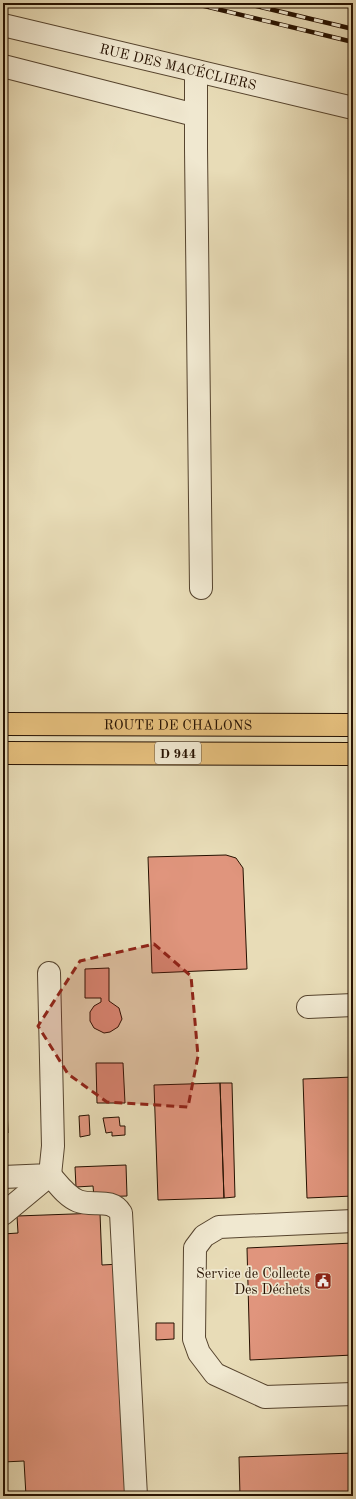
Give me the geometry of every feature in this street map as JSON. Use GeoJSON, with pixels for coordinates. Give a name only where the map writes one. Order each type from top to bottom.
{"type":"FeatureCollection","features":[{"type":"Feature","properties":{"kind":"main road","name":"ROUTE DE CHALONS"},"geometry":{"type":"LineString","coordinates":[[3,724],[353,724]]}},
{"type":"Feature","properties":{"kind":"main road","name":"ROUTE DE CHALONS"},"geometry":{"type":"LineString","coordinates":[[3,753],[353,754]]}},
{"type":"Feature","properties":{"kind":"street","name":"RUE DES MACÉCLIERS"},"geometry":{"type":"LineString","coordinates":[[3,25],[353,108]]}},
{"type":"Feature","properties":{"kind":"street"},"geometry":{"type":"LineString","coordinates":[[3,66],[195,115]]}},
{"type":"Feature","properties":{"kind":"street"},"geometry":{"type":"LineString","coordinates":[[196,71],[195,115],[201,588]]}},
{"type":"Feature","properties":{"kind":"street"},"geometry":{"type":"LineString","coordinates":[[49,973],[52,1146],[50,1175],[65,1193],[78,1201],[112,1204],[118,1207],[121,1213],[136,1496]]}},
{"type":"Feature","properties":{"kind":"street"},"geometry":{"type":"LineString","coordinates":[[308,1007],[353,1005]]}},
{"type":"Feature","properties":{"kind":"street"},"geometry":{"type":"LineString","coordinates":[[3,1177],[50,1175]]}},
{"type":"Feature","properties":{"kind":"street"},"geometry":{"type":"LineString","coordinates":[[3,1214],[50,1175]]}},
{"type":"Feature","properties":{"kind":"street"},"geometry":{"type":"LineString","coordinates":[[353,1221],[219,1227],[204,1236],[195,1248],[194,1339],[199,1353],[215,1374],[265,1397],[353,1394]]}},
{"type":"Feature","properties":{"kind":"highlighted area"},"geometry":{"type":"Polygon","coordinates":[[[154,944],[191,976],[198,1056],[188,1107],[107,1102],[68,1074],[38,1026],[80,961],[154,944]]]}},
{"type":"Feature","properties":{"kind":"building"},"geometry":{"type":"Polygon","coordinates":[[[226,855],[236,858],[243,868],[247,969],[152,973],[148,857],[226,855]]]}},
{"type":"Feature","properties":{"kind":"building"},"geometry":{"type":"Polygon","coordinates":[[[109,968],[109,1001],[119,1008],[122,1019],[118,1027],[110,1032],[104,1033],[94,1028],[90,1021],[90,1012],[94,1006],[101,1002],[101,998],[85,998],[85,969],[109,968]]]}},
{"type":"Feature","properties":{"kind":"building"},"geometry":{"type":"Polygon","coordinates":[[[3,1027],[8,1133],[3,1134],[3,1027]]]}},
{"type":"Feature","properties":{"kind":"building"},"geometry":{"type":"Polygon","coordinates":[[[96,1063],[123,1063],[125,1103],[97,1103],[96,1063]]]}},
{"type":"Feature","properties":{"kind":"building"},"geometry":{"type":"Polygon","coordinates":[[[353,1077],[353,1196],[307,1198],[303,1079],[353,1077]]]}},
{"type":"Feature","properties":{"kind":"building"},"geometry":{"type":"Polygon","coordinates":[[[220,1083],[224,1198],[158,1200],[154,1085],[220,1083]]]}},
{"type":"Feature","properties":{"kind":"building"},"geometry":{"type":"Polygon","coordinates":[[[220,1083],[232,1083],[235,1197],[224,1198],[220,1083]]]}},
{"type":"Feature","properties":{"kind":"building"},"geometry":{"type":"Polygon","coordinates":[[[89,1115],[90,1135],[80,1137],[79,1116],[89,1115]]]}},
{"type":"Feature","properties":{"kind":"building"},"geometry":{"type":"Polygon","coordinates":[[[119,1117],[120,1126],[125,1126],[125,1135],[112,1136],[112,1132],[106,1133],[103,1118],[119,1117]]]}},
{"type":"Feature","properties":{"kind":"building"},"geometry":{"type":"Polygon","coordinates":[[[126,1165],[127,1196],[94,1197],[93,1186],[76,1187],[75,1167],[126,1165]]]}},
{"type":"Feature","properties":{"kind":"building"},"geometry":{"type":"Polygon","coordinates":[[[100,1213],[102,1265],[120,1264],[127,1496],[26,1496],[24,1461],[3,1462],[3,1234],[18,1233],[17,1216],[100,1213]]]}},
{"type":"Feature","properties":{"kind":"building"},"geometry":{"type":"Polygon","coordinates":[[[353,1243],[353,1355],[250,1360],[247,1248],[353,1243]]]}},
{"type":"Feature","properties":{"kind":"building"},"geometry":{"type":"Polygon","coordinates":[[[156,1323],[174,1323],[174,1339],[156,1340],[156,1323]]]}},
{"type":"Feature","properties":{"kind":"building"},"geometry":{"type":"Polygon","coordinates":[[[353,1453],[353,1496],[240,1496],[239,1457],[353,1453]]]}},
{"type":"Feature","properties":{"kind":"railway"},"geometry":{"type":"LineString","coordinates":[[192,3],[353,42]]}},
{"type":"Feature","properties":{"kind":"railway"},"geometry":{"type":"LineString","coordinates":[[244,3],[353,29]]}},
{"type":"Feature","properties":{"kind":"place","name":"Service de Collecte Des Déchets"},"geometry":{"type":"Point","coordinates":[323,1281]}}]}
